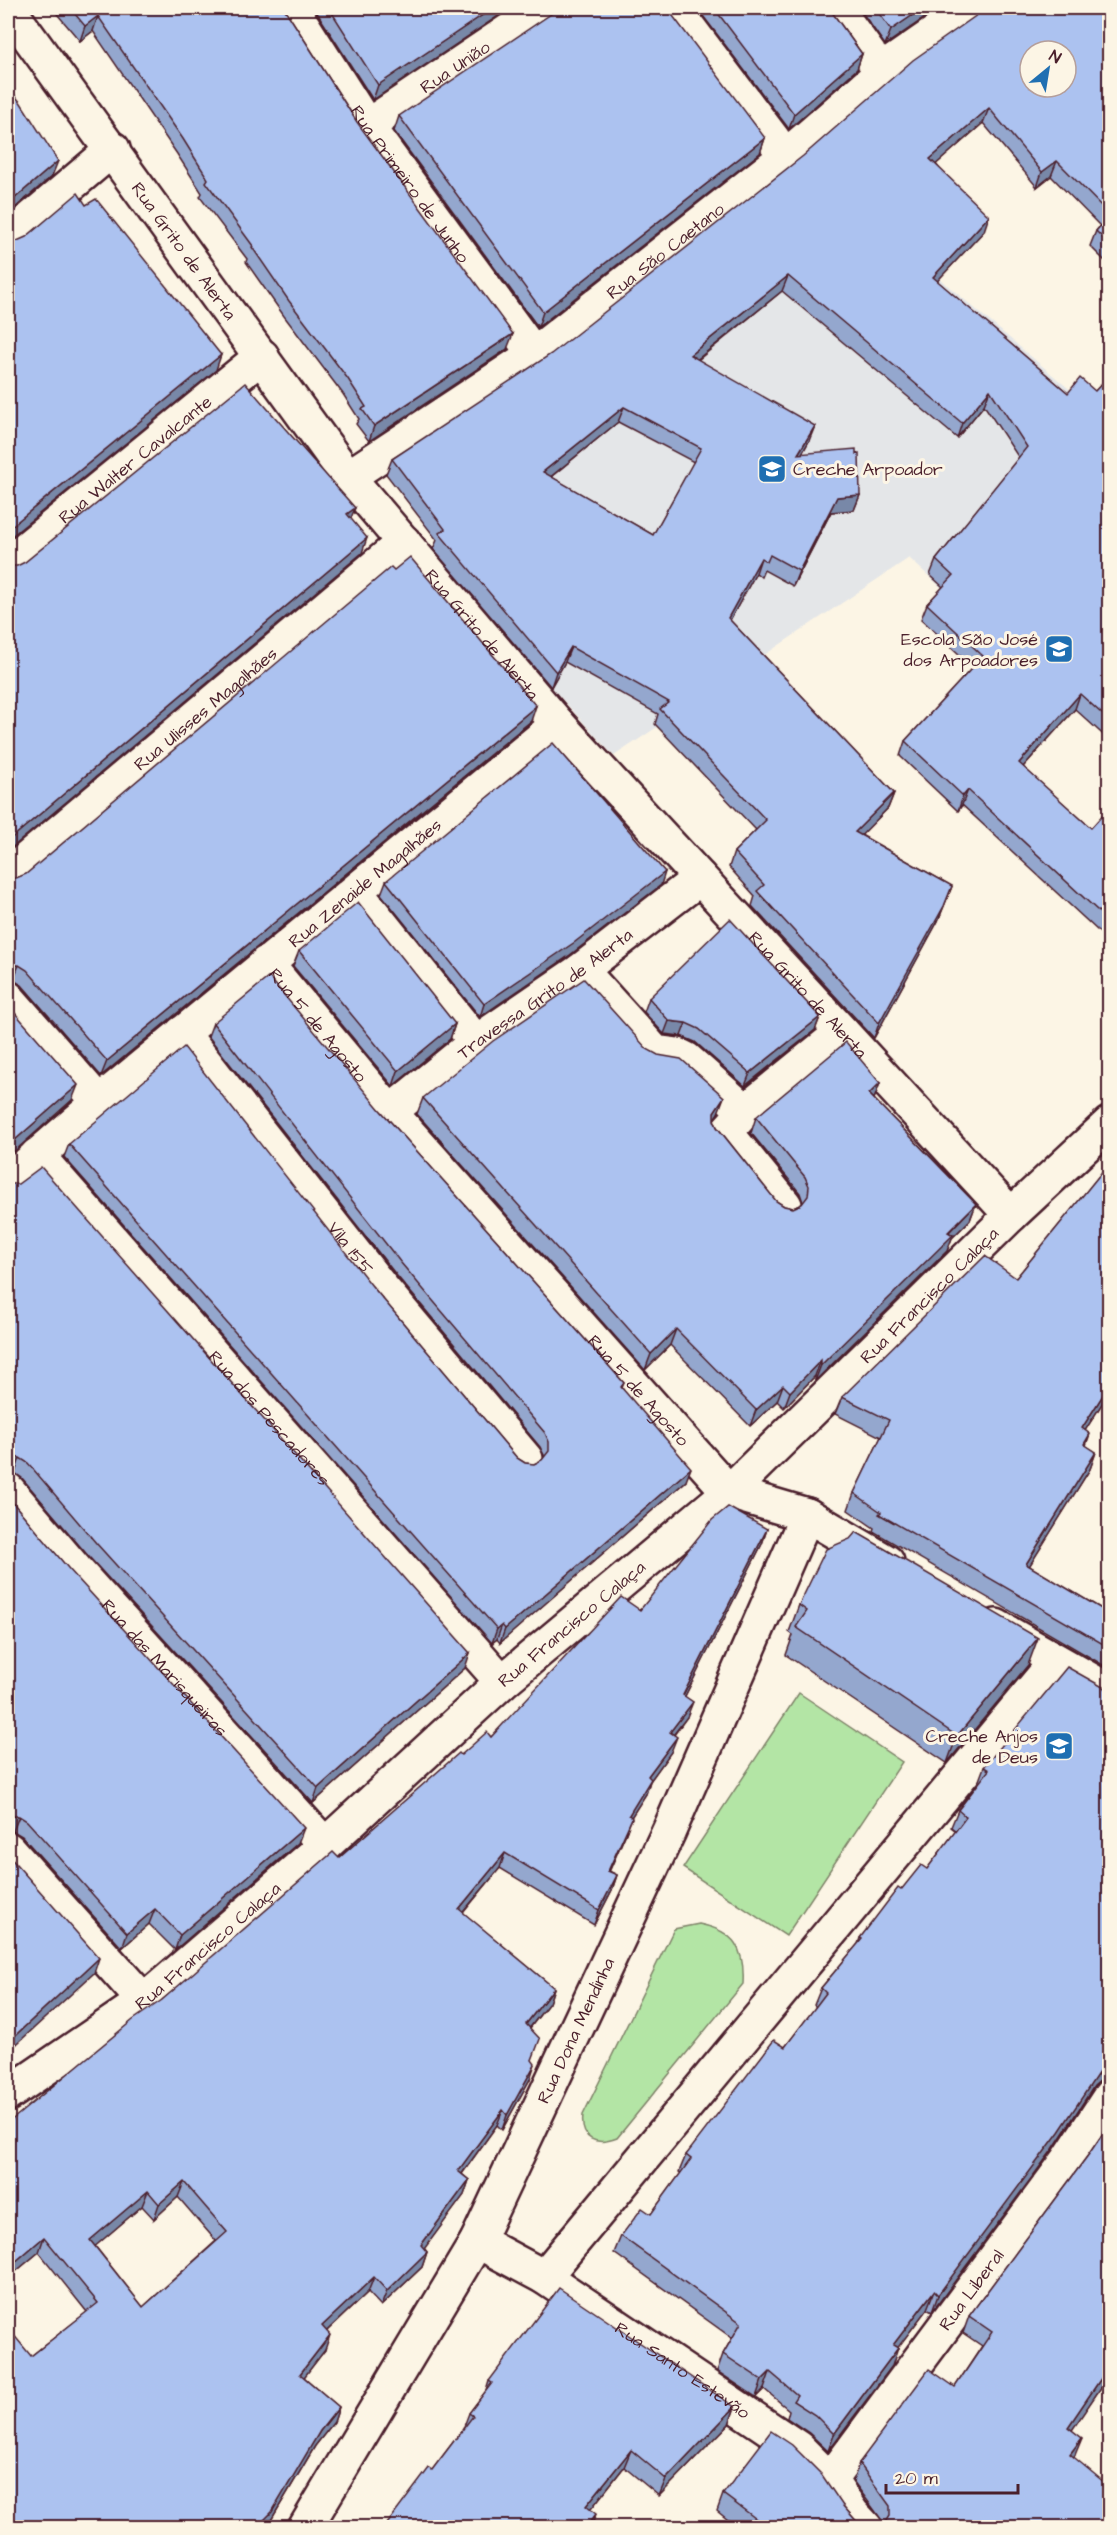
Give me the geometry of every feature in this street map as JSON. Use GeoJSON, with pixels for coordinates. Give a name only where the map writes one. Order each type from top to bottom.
{"type":"FeatureCollection","features":[{"type":"Feature","properties":{"kind":"street","name":"Rua Grito de Alerta"},"geometry":{"type":"LineString","coordinates":[[8,8],[113,149],[348,477],[558,724],[1011,1215]]}},
{"type":"Feature","properties":{"kind":"street","name":"Rua União"},"geometry":{"type":"LineString","coordinates":[[367,126],[543,8]]}},
{"type":"Feature","properties":{"kind":"street"},"geometry":{"type":"LineString","coordinates":[[674,8],[786,156]]}},
{"type":"Feature","properties":{"kind":"street"},"geometry":{"type":"LineString","coordinates":[[836,8],[882,72]]}},
{"type":"Feature","properties":{"kind":"street","name":"Rua São Caetano"},"geometry":{"type":"LineString","coordinates":[[348,477],[534,354],[786,156],[882,72],[971,8]]}},
{"type":"Feature","properties":{"kind":"street","name":"Rua Primeiro de Junho"},"geometry":{"type":"LineString","coordinates":[[295,9],[367,126],[534,354]]}},
{"type":"Feature","properties":{"kind":"street"},"geometry":{"type":"LineString","coordinates":[[8,238],[113,149]]}},
{"type":"Feature","properties":{"kind":"street","name":"Rua Walter Cavalcante"},"geometry":{"type":"LineString","coordinates":[[8,563],[262,356]]}},
{"type":"Feature","properties":{"kind":"street","name":"Rua Ulisses Magalhães"},"geometry":{"type":"LineString","coordinates":[[8,875],[404,542]]}},
{"type":"Feature","properties":{"kind":"street","name":"Rua Zenaide Magalhães"},"geometry":{"type":"LineString","coordinates":[[8,1182],[99,1102],[558,724]]}},
{"type":"Feature","properties":{"kind":"street","name":"Travessa Grito de Alerta"},"geometry":{"type":"LineString","coordinates":[[390,1112],[476,1042],[581,970],[700,878]]}},
{"type":"Feature","properties":{"kind":"street"},"geometry":{"type":"LineString","coordinates":[[356,892],[476,1042]]}},
{"type":"Feature","properties":{"kind":"street","name":"Rua 5 de Agosto"},"geometry":{"type":"LineString","coordinates":[[266,963],[390,1112],[729,1492]]}},
{"type":"Feature","properties":{"kind":"street"},"geometry":{"type":"LineString","coordinates":[[581,970],[655,1052],[678,1055],[686,1059],[745,1112]]}},
{"type":"Feature","properties":{"kind":"street"},"geometry":{"type":"LineString","coordinates":[[8,998],[99,1102]]}},
{"type":"Feature","properties":{"kind":"street"},"geometry":{"type":"LineString","coordinates":[[785,1205],[726,1132],[745,1112],[842,1032]]}},
{"type":"Feature","properties":{"kind":"street","name":"Vila 155"},"geometry":{"type":"LineString","coordinates":[[182,1033],[382,1288],[526,1459]]}},
{"type":"Feature","properties":{"kind":"street","name":"Rua Francisco Calaça"},"geometry":{"type":"LineString","coordinates":[[8,2094],[144,2001],[325,1845],[502,1682],[729,1492],[1011,1215],[1110,1123]]}},
{"type":"Feature","properties":{"kind":"street","name":"Rua dos Pescadores"},"geometry":{"type":"LineString","coordinates":[[37,1155],[502,1682]]}},
{"type":"Feature","properties":{"kind":"street","name":"Rua das Marisqueiras"},"geometry":{"type":"LineString","coordinates":[[8,1490],[76,1570],[325,1845]]}},
{"type":"Feature","properties":{"kind":"street"},"geometry":{"type":"LineString","coordinates":[[729,1492],[807,1515],[911,1576]]}},
{"type":"Feature","properties":{"kind":"street","name":"Rua Dona Mendinha"},"geometry":{"type":"LineString","coordinates":[[305,2528],[477,2241],[669,1831],[807,1515]]}},
{"type":"Feature","properties":{"kind":"street"},"geometry":{"type":"LineString","coordinates":[[973,1612],[1110,1691]]}},
{"type":"Feature","properties":{"kind":"street"},"geometry":{"type":"LineString","coordinates":[[544,2277],[1056,1661]]}},
{"type":"Feature","properties":{"kind":"street"},"geometry":{"type":"LineString","coordinates":[[8,1849],[144,2001]]}},
{"type":"Feature","properties":{"kind":"street","name":"Rua Liberal"},"geometry":{"type":"LineString","coordinates":[[830,2480],[1068,2160],[1110,2096]]}},
{"type":"Feature","properties":{"kind":"street","name":"Rua Santo Estevão"},"geometry":{"type":"LineString","coordinates":[[477,2241],[544,2277],[798,2448],[830,2480],[852,2513],[866,2528]]}},
{"type":"Feature","properties":{"kind":"shaded area","name":"Creche Arpoador"},"geometry":{"type":"Polygon","coordinates":[[[870,219],[1109,423],[1109,741],[909,558],[614,756],[440,565],[870,219]]]}},
{"type":"Feature","properties":{"kind":"green space"},"geometry":{"type":"Polygon","coordinates":[[[799,1693],[902,1762],[786,1936],[683,1868],[799,1693]]]}},
{"type":"Feature","properties":{"kind":"green space"},"geometry":{"type":"Polygon","coordinates":[[[699,1924],[721,1931],[735,1944],[742,1961],[743,1984],[617,2138],[602,2141],[591,2139],[584,2130],[583,2115],[674,1929],[699,1924]]]}},
{"type":"Feature","properties":{"kind":"building"},"geometry":{"type":"Polygon","coordinates":[[[70,8],[284,8],[357,122],[513,334],[374,426],[362,409],[366,407],[348,379],[289,301],[253,246],[206,182],[208,179],[183,139],[98,16],[85,26],[70,8]]]}},
{"type":"Feature","properties":{"kind":"building"},"geometry":{"type":"Polygon","coordinates":[[[329,8],[493,8],[378,85],[329,8]]]}},
{"type":"Feature","properties":{"kind":"building"},"geometry":{"type":"Polygon","coordinates":[[[560,8],[667,8],[765,138],[543,312],[399,116],[560,8]]]}},
{"type":"Feature","properties":{"kind":"building"},"geometry":{"type":"Polygon","coordinates":[[[714,8],[829,8],[862,54],[794,114],[714,8]]]}},
{"type":"Feature","properties":{"kind":"building"},"geometry":{"type":"Polygon","coordinates":[[[875,8],[923,8],[891,30],[875,8]]]}},
{"type":"Feature","properties":{"kind":"building"},"geometry":{"type":"Polygon","coordinates":[[[987,8],[1110,8],[1110,215],[1057,161],[1042,172],[989,108],[930,159],[989,216],[933,277],[1068,393],[1080,378],[1095,391],[1110,375],[1110,721],[1080,694],[1019,763],[1091,828],[1110,807],[1110,922],[968,790],[963,796],[905,741],[983,656],[927,604],[953,576],[936,560],[1027,447],[990,390],[962,423],[788,276],[690,355],[815,426],[798,454],[856,449],[856,454],[859,453],[860,495],[837,497],[799,571],[770,555],[767,562],[761,558],[728,618],[894,793],[855,832],[952,886],[944,906],[879,1023],[757,891],[764,885],[734,852],[766,820],[660,709],[669,702],[571,647],[556,672],[439,533],[445,529],[392,459],[551,354],[803,156],[913,60],[987,8]],[[624,407],[543,472],[653,535],[701,448],[624,407]]]}},
{"type":"Feature","properties":{"kind":"building"},"geometry":{"type":"Polygon","coordinates":[[[8,87],[21,103],[58,161],[8,204],[8,87]]]}},
{"type":"Feature","properties":{"kind":"building"},"geometry":{"type":"Polygon","coordinates":[[[78,193],[86,205],[96,199],[221,355],[8,529],[8,241],[17,241],[26,237],[78,193]]]}},
{"type":"Feature","properties":{"kind":"building"},"geometry":{"type":"Polygon","coordinates":[[[1110,216],[1110,245],[1096,231],[1110,216]]]}},
{"type":"Feature","properties":{"kind":"building"},"geometry":{"type":"Polygon","coordinates":[[[245,383],[355,508],[347,514],[367,538],[8,841],[8,566],[17,566],[25,562],[245,383]]]}},
{"type":"Feature","properties":{"kind":"building"},"geometry":{"type":"Polygon","coordinates":[[[410,557],[536,706],[107,1061],[27,970],[19,965],[8,966],[8,878],[26,874],[391,567],[394,570],[410,557]]]}},
{"type":"Feature","properties":{"kind":"building"},"geometry":{"type":"Polygon","coordinates":[[[553,743],[665,872],[575,942],[484,1004],[386,881],[553,743]]]}},
{"type":"Feature","properties":{"kind":"building"},"geometry":{"type":"Polygon","coordinates":[[[358,902],[455,1024],[398,1071],[299,951],[358,902]]]}},
{"type":"Feature","properties":{"kind":"building"},"geometry":{"type":"Polygon","coordinates":[[[730,919],[820,1017],[750,1073],[699,1029],[686,1023],[669,1021],[649,998],[730,919]]]}},
{"type":"Feature","properties":{"kind":"building"},"geometry":{"type":"Polygon","coordinates":[[[269,977],[381,1111],[624,1383],[621,1387],[691,1468],[505,1629],[502,1625],[497,1629],[69,1144],[184,1047],[372,1286],[517,1458],[525,1463],[534,1464],[542,1460],[549,1451],[549,1442],[545,1433],[401,1263],[213,1023],[269,977]]]}},
{"type":"Feature","properties":{"kind":"building"},"geometry":{"type":"Polygon","coordinates":[[[584,979],[647,1049],[658,1055],[681,1059],[724,1097],[714,1112],[717,1127],[776,1201],[784,1206],[793,1208],[802,1204],[808,1196],[809,1186],[805,1177],[756,1117],[846,1042],[880,1083],[869,1094],[976,1204],[948,1232],[953,1235],[821,1365],[821,1360],[790,1392],[783,1385],[756,1410],[676,1329],[651,1354],[423,1098],[493,1041],[584,979]]]}},
{"type":"Feature","properties":{"kind":"building"},"geometry":{"type":"Polygon","coordinates":[[[8,1005],[78,1085],[8,1146],[8,1005]]]}},
{"type":"Feature","properties":{"kind":"building"},"geometry":{"type":"Polygon","coordinates":[[[1110,1162],[1110,1384],[1082,1428],[1090,1434],[1084,1444],[1096,1452],[1026,1564],[1110,1614],[1110,1648],[879,1514],[881,1512],[854,1493],[889,1420],[842,1397],[985,1256],[1016,1278],[1110,1162]]]}},
{"type":"Feature","properties":{"kind":"building"},"geometry":{"type":"Polygon","coordinates":[[[41,1167],[470,1653],[318,1788],[96,1543],[28,1463],[20,1458],[11,1456],[8,1458],[8,1184],[18,1184],[41,1167]]]}},
{"type":"Feature","properties":{"kind":"building"},"geometry":{"type":"Polygon","coordinates":[[[8,1497],[68,1568],[304,1828],[180,1935],[155,1909],[127,1933],[27,1821],[19,1816],[8,1817],[8,1497]]]}},
{"type":"Feature","properties":{"kind":"building"},"geometry":{"type":"Polygon","coordinates":[[[728,1507],[767,1529],[683,1695],[693,1702],[670,1732],[677,1737],[648,1776],[651,1779],[629,1815],[632,1818],[608,1871],[617,1875],[599,1910],[505,1853],[459,1909],[554,1988],[526,2024],[540,2039],[532,2060],[535,2064],[507,2115],[503,2110],[458,2171],[469,2180],[421,2245],[427,2252],[387,2291],[374,2277],[322,2326],[330,2335],[300,2374],[339,2407],[320,2431],[272,2512],[256,2528],[8,2528],[8,2328],[31,2356],[98,2303],[44,2237],[8,2268],[8,2123],[133,2020],[162,2000],[333,1852],[339,1858],[459,1753],[461,1755],[487,1732],[491,1737],[621,1597],[640,1610],[712,1520],[728,1507]],[[184,2182],[159,2204],[148,2191],[90,2240],[143,2307],[227,2232],[184,2182]]]}},
{"type":"Feature","properties":{"kind":"building"},"geometry":{"type":"Polygon","coordinates":[[[856,1532],[1038,1638],[957,1736],[796,1627],[807,1611],[799,1605],[826,1549],[850,1539],[856,1532]]]}},
{"type":"Feature","properties":{"kind":"building"},"geometry":{"type":"Polygon","coordinates":[[[1067,1667],[1110,1691],[1110,2062],[1101,2069],[1059,2132],[938,2295],[934,2291],[893,2345],[898,2348],[834,2434],[815,2415],[793,2401],[797,2395],[770,2372],[762,2380],[723,2354],[741,2323],[621,2236],[642,2208],[651,2214],[691,2159],[686,2155],[774,2040],[785,2047],[826,1993],[821,1988],[862,1939],[860,1938],[898,1888],[901,1890],[921,1865],[927,1869],[966,1817],[958,1810],[989,1770],[984,1767],[1067,1667]]]}},
{"type":"Feature","properties":{"kind":"building"},"geometry":{"type":"Polygon","coordinates":[[[8,1855],[99,1958],[8,2042],[8,1855]]]}},
{"type":"Feature","properties":{"kind":"building"},"geometry":{"type":"Polygon","coordinates":[[[1110,2123],[1110,2369],[1108,2368],[1068,2427],[1082,2438],[1070,2454],[1110,2487],[1110,2523],[1106,2528],[879,2528],[890,2516],[890,2506],[859,2463],[929,2369],[955,2387],[992,2332],[969,2316],[1110,2123]]]}},
{"type":"Feature","properties":{"kind":"building"},"geometry":{"type":"Polygon","coordinates":[[[559,2288],[735,2407],[666,2479],[631,2450],[586,2506],[596,2514],[585,2528],[384,2528],[429,2468],[432,2470],[473,2416],[469,2413],[492,2383],[489,2381],[559,2288]]]}},
{"type":"Feature","properties":{"kind":"building"},"geometry":{"type":"Polygon","coordinates":[[[771,2431],[792,2445],[822,2475],[843,2506],[865,2528],[753,2528],[759,2521],[723,2494],[771,2431]]]}},
{"type":"Feature","properties":{"kind":"place","name":"Creche Arpoador"},"geometry":{"type":"Point","coordinates":[772,469]}},
{"type":"Feature","properties":{"kind":"place","name":"Escola São José dos Arpoadores"},"geometry":{"type":"Point","coordinates":[1059,649]}},
{"type":"Feature","properties":{"kind":"place","name":"Creche Anjos de Deus"},"geometry":{"type":"Point","coordinates":[1059,1746]}}]}
